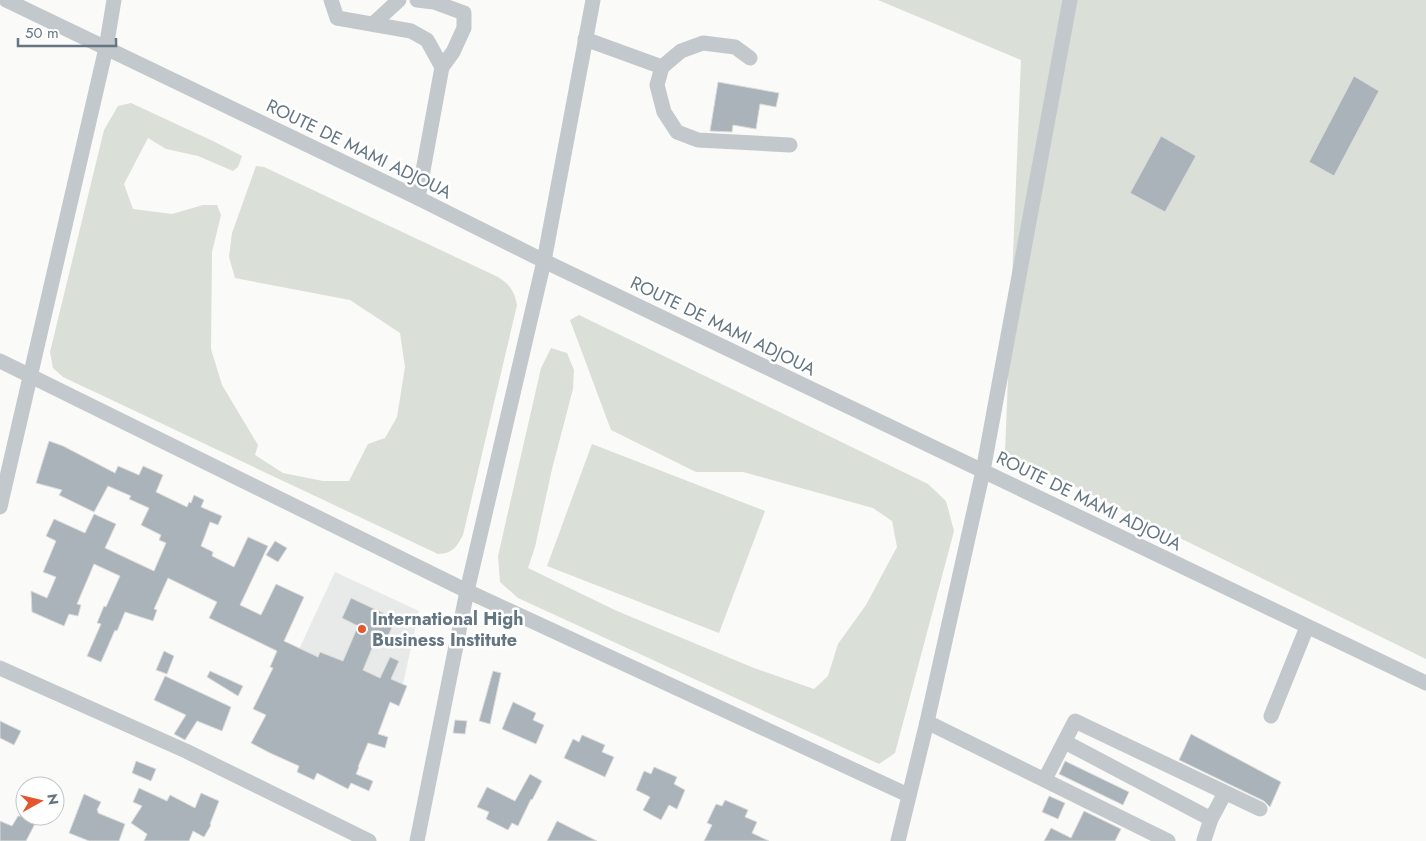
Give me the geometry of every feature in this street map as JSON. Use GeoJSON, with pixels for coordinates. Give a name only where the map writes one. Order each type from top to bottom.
{"type":"FeatureCollection","features":[{"type":"Feature","properties":{"kind":"street","name":"ROUTE DE MAMI ADJOUA"},"geometry":{"type":"LineString","coordinates":[[6,0],[418,198],[544,261],[1426,683]]}},
{"type":"Feature","properties":{"kind":"street"},"geometry":{"type":"LineString","coordinates":[[0,507],[106,48],[114,0]]}},
{"type":"Feature","properties":{"kind":"street"},"geometry":{"type":"LineString","coordinates":[[331,0],[337,18],[411,30],[428,40],[442,67]]}},
{"type":"Feature","properties":{"kind":"street"},"geometry":{"type":"LineString","coordinates":[[373,24],[399,0]]}},
{"type":"Feature","properties":{"kind":"street"},"geometry":{"type":"LineString","coordinates":[[417,0],[434,2],[464,13],[464,28],[453,52],[442,67],[418,198]]}},
{"type":"Feature","properties":{"kind":"street"},"geometry":{"type":"LineString","coordinates":[[417,841],[467,591],[544,261],[593,0]]}},
{"type":"Feature","properties":{"kind":"street"},"geometry":{"type":"LineString","coordinates":[[898,841],[927,722],[983,471],[1070,0]]}},
{"type":"Feature","properties":{"kind":"street"},"geometry":{"type":"LineString","coordinates":[[585,39],[662,67]]}},
{"type":"Feature","properties":{"kind":"street"},"geometry":{"type":"LineString","coordinates":[[750,58],[735,47],[703,43],[681,51],[662,67],[658,85],[664,112],[677,132],[698,140],[790,144]]}},
{"type":"Feature","properties":{"kind":"street"},"geometry":{"type":"LineString","coordinates":[[0,361],[467,591],[908,795]]}},
{"type":"Feature","properties":{"kind":"street"},"geometry":{"type":"LineString","coordinates":[[1271,716],[1308,627]]}},
{"type":"Feature","properties":{"kind":"street"},"geometry":{"type":"LineString","coordinates":[[0,668],[186,751],[369,841]]}},
{"type":"Feature","properties":{"kind":"street"},"geometry":{"type":"LineString","coordinates":[[1045,779],[1075,721],[1260,810]]}},
{"type":"Feature","properties":{"kind":"street"},"geometry":{"type":"LineString","coordinates":[[927,722],[1168,841]]}},
{"type":"Feature","properties":{"kind":"street"},"geometry":{"type":"LineString","coordinates":[[1065,742],[1211,819]]}},
{"type":"Feature","properties":{"kind":"street"},"geometry":{"type":"LineString","coordinates":[[1127,775],[1140,751]]}},
{"type":"Feature","properties":{"kind":"street"},"geometry":{"type":"LineString","coordinates":[[1201,841],[1225,793]]}},
{"type":"Feature","properties":{"kind":"shaded area"},"geometry":{"type":"Polygon","coordinates":[[[878,0],[1426,0],[1426,659],[1005,452],[1021,60],[878,0]]]}},
{"type":"Feature","properties":{"kind":"shaded area"},"geometry":{"type":"Polygon","coordinates":[[[131,103],[242,156],[238,167],[233,171],[198,156],[166,149],[148,138],[124,184],[133,209],[172,214],[203,205],[217,205],[221,215],[212,252],[211,349],[222,385],[258,445],[255,455],[283,473],[323,481],[349,481],[368,444],[385,438],[397,417],[405,367],[400,333],[350,300],[235,278],[229,257],[232,233],[256,166],[264,167],[498,277],[511,288],[517,305],[463,535],[454,549],[438,554],[63,377],[53,368],[50,352],[104,130],[118,106],[131,103]]]}},
{"type":"Feature","properties":{"kind":"shaded area"},"geometry":{"type":"Polygon","coordinates":[[[579,315],[928,484],[946,501],[954,531],[895,753],[879,764],[518,598],[500,582],[498,556],[541,368],[551,348],[567,353],[574,370],[573,389],[552,469],[535,547],[528,568],[617,611],[754,668],[814,689],[828,676],[838,644],[866,605],[897,547],[892,521],[873,508],[743,472],[696,472],[611,430],[570,320],[579,315]]]}},
{"type":"Feature","properties":{"kind":"shaded area"},"geometry":{"type":"Polygon","coordinates":[[[592,444],[765,511],[719,633],[547,566],[592,444]]]}},
{"type":"Feature","properties":{"kind":"shaded area","name":"International High Business Institute"},"geometry":{"type":"Polygon","coordinates":[[[335,572],[419,611],[403,684],[407,686],[399,706],[294,660],[335,572]]]}},
{"type":"Feature","properties":{"kind":"building"},"geometry":{"type":"Polygon","coordinates":[[[1354,76],[1379,91],[1334,176],[1309,162],[1354,76]]]}},
{"type":"Feature","properties":{"kind":"building"},"geometry":{"type":"Polygon","coordinates":[[[718,82],[779,93],[776,107],[760,104],[756,129],[733,125],[732,132],[710,131],[718,82]]]}},
{"type":"Feature","properties":{"kind":"building"},"geometry":{"type":"Polygon","coordinates":[[[1161,136],[1196,156],[1165,212],[1130,193],[1161,136]]]}},
{"type":"Feature","properties":{"kind":"building"},"geometry":{"type":"Polygon","coordinates":[[[49,441],[63,446],[115,473],[118,466],[139,475],[143,466],[163,475],[156,492],[187,507],[194,495],[204,500],[201,507],[222,516],[218,525],[210,522],[201,546],[213,552],[212,556],[234,567],[248,537],[268,546],[240,605],[261,615],[276,584],[304,597],[284,641],[318,657],[320,652],[343,661],[358,626],[342,618],[351,598],[396,619],[387,638],[378,634],[363,670],[380,678],[390,657],[399,661],[391,679],[407,686],[399,706],[390,702],[378,734],[388,737],[385,748],[368,743],[358,767],[356,774],[373,781],[369,791],[351,783],[348,789],[317,773],[314,780],[297,772],[299,766],[251,743],[266,715],[253,709],[273,668],[270,667],[277,651],[209,618],[217,602],[168,578],[154,609],[157,610],[153,621],[125,612],[101,662],[87,656],[101,624],[97,623],[104,606],[106,607],[120,576],[94,564],[77,604],[81,605],[78,616],[69,614],[64,626],[32,612],[31,591],[47,598],[56,577],[43,572],[56,541],[46,536],[54,519],[85,533],[94,514],[116,524],[105,548],[154,571],[166,543],[159,540],[161,535],[141,525],[149,508],[129,499],[131,496],[108,486],[94,512],[59,495],[62,490],[36,483],[49,441]]]}},
{"type":"Feature","properties":{"kind":"building"},"geometry":{"type":"Polygon","coordinates":[[[275,541],[287,548],[278,562],[266,555],[275,541]]]}},
{"type":"Feature","properties":{"kind":"building"},"geometry":{"type":"Polygon","coordinates":[[[164,651],[174,656],[167,674],[156,670],[164,651]]]}},
{"type":"Feature","properties":{"kind":"building"},"geometry":{"type":"Polygon","coordinates":[[[210,671],[243,686],[238,696],[207,677],[210,671]]]}},
{"type":"Feature","properties":{"kind":"building"},"geometry":{"type":"Polygon","coordinates":[[[493,671],[501,673],[490,724],[479,721],[493,671]]]}},
{"type":"Feature","properties":{"kind":"building"},"geometry":{"type":"Polygon","coordinates":[[[165,676],[231,707],[222,731],[197,721],[185,740],[174,734],[186,715],[154,700],[165,676]]]}},
{"type":"Feature","properties":{"kind":"building"},"geometry":{"type":"Polygon","coordinates":[[[513,702],[536,713],[533,720],[544,725],[536,744],[502,729],[513,702]]]}},
{"type":"Feature","properties":{"kind":"building"},"geometry":{"type":"Polygon","coordinates":[[[455,720],[467,721],[465,734],[453,733],[455,720]]]}},
{"type":"Feature","properties":{"kind":"building"},"geometry":{"type":"Polygon","coordinates":[[[0,721],[21,731],[14,745],[0,738],[0,721]]]}},
{"type":"Feature","properties":{"kind":"building"},"geometry":{"type":"Polygon","coordinates":[[[1191,734],[1281,782],[1270,807],[1264,801],[1179,760],[1191,734]]]}},
{"type":"Feature","properties":{"kind":"building"},"geometry":{"type":"Polygon","coordinates":[[[582,735],[605,745],[602,752],[614,757],[605,777],[564,758],[573,739],[579,742],[582,735]]]}},
{"type":"Feature","properties":{"kind":"building"},"geometry":{"type":"Polygon","coordinates":[[[136,761],[156,769],[151,781],[132,773],[136,761]]]}},
{"type":"Feature","properties":{"kind":"building"},"geometry":{"type":"Polygon","coordinates":[[[1065,761],[1129,792],[1123,805],[1059,774],[1065,761]]]}},
{"type":"Feature","properties":{"kind":"building"},"geometry":{"type":"Polygon","coordinates":[[[654,767],[677,777],[674,784],[685,790],[677,809],[669,805],[661,820],[643,810],[650,797],[636,790],[644,771],[651,774],[654,767]]]}},
{"type":"Feature","properties":{"kind":"building"},"geometry":{"type":"Polygon","coordinates":[[[530,774],[542,781],[518,826],[512,823],[508,830],[486,819],[489,812],[477,807],[487,787],[515,801],[530,774]]]}},
{"type":"Feature","properties":{"kind":"building"},"geometry":{"type":"Polygon","coordinates":[[[139,788],[167,801],[170,795],[195,808],[201,793],[219,801],[211,825],[204,837],[193,831],[189,841],[144,841],[147,834],[131,823],[142,806],[133,802],[139,788]]]}},
{"type":"Feature","properties":{"kind":"building"},"geometry":{"type":"Polygon","coordinates":[[[84,794],[101,802],[97,810],[98,813],[125,824],[119,841],[89,841],[69,833],[84,794]]]}},
{"type":"Feature","properties":{"kind":"building"},"geometry":{"type":"Polygon","coordinates":[[[1049,796],[1065,803],[1058,819],[1042,812],[1049,796]]]}},
{"type":"Feature","properties":{"kind":"building"},"geometry":{"type":"Polygon","coordinates":[[[725,800],[748,810],[745,817],[757,822],[752,833],[769,841],[704,841],[712,825],[707,823],[716,804],[722,806],[725,800]]]}},
{"type":"Feature","properties":{"kind":"building"},"geometry":{"type":"Polygon","coordinates":[[[1084,811],[1121,829],[1115,841],[1044,841],[1051,828],[1071,838],[1084,811]]]}},
{"type":"Feature","properties":{"kind":"building"},"geometry":{"type":"Polygon","coordinates":[[[0,821],[12,826],[15,821],[15,826],[34,826],[26,841],[0,841],[0,821]]]}},
{"type":"Feature","properties":{"kind":"building"},"geometry":{"type":"Polygon","coordinates":[[[557,821],[597,841],[547,841],[557,821]]]}},
{"type":"Feature","properties":{"kind":"place","name":"International High Business Institute"},"geometry":{"type":"Point","coordinates":[362,629]}}]}
